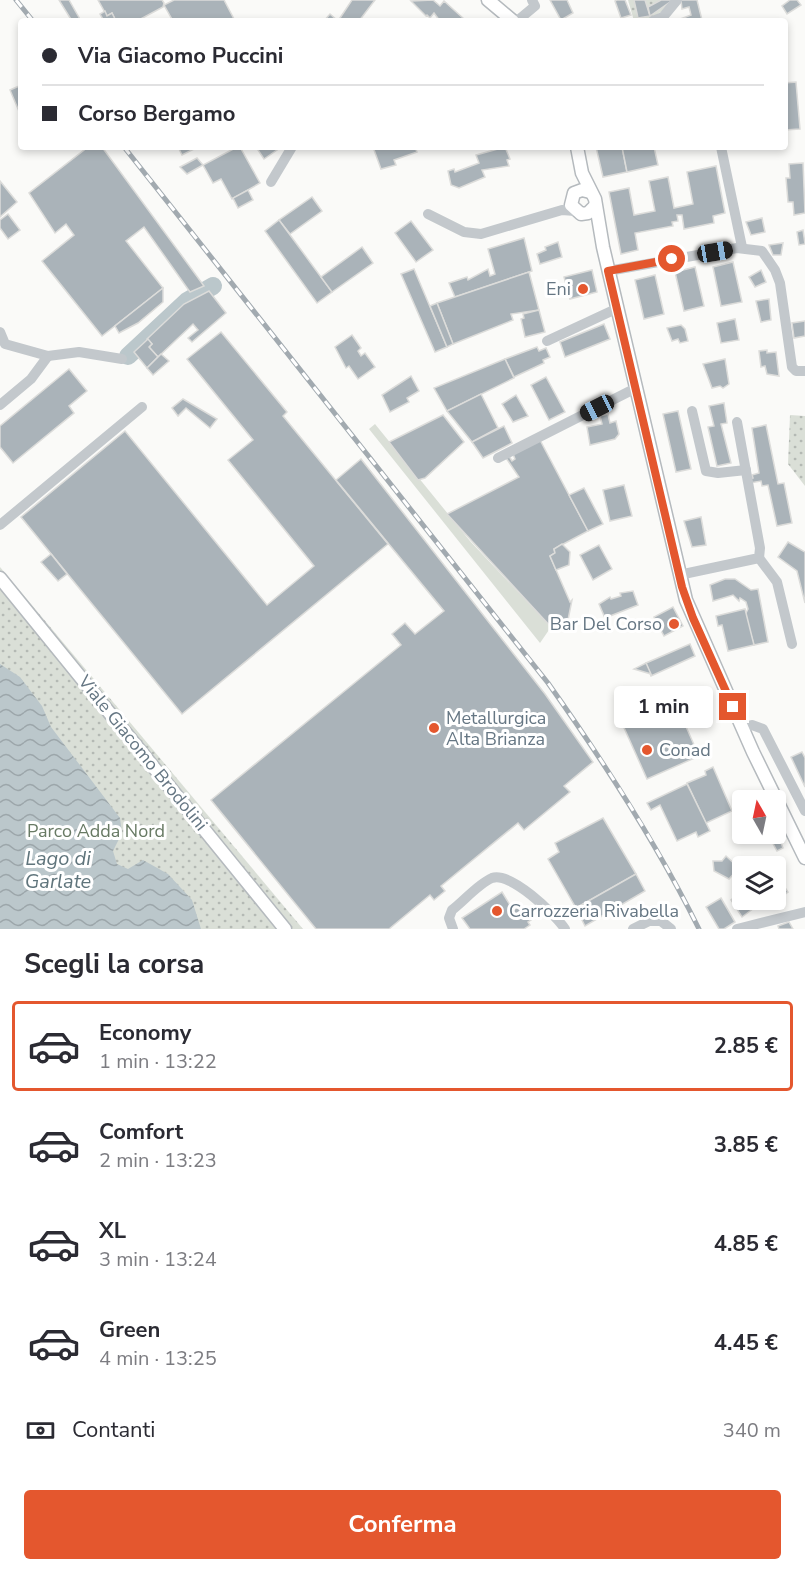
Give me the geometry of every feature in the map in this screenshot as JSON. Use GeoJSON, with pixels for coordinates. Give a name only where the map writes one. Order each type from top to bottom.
{"type":"FeatureCollection","features":[{"type":"Feature","properties":{"kind":"main road"},"geometry":{"type":"LineString","coordinates":[[488,0],[511,18]]}},
{"type":"Feature","properties":{"kind":"main road"},"geometry":{"type":"LineString","coordinates":[[577,206],[594,199],[582,173],[578,150]]}},
{"type":"Feature","properties":{"kind":"main road"},"geometry":{"type":"LineString","coordinates":[[582,173],[577,206],[591,222],[603,247],[679,575],[693,618],[742,728],[805,858]]}},
{"type":"Feature","properties":{"kind":"main road","name":"Viale Giacomo Brodolini"},"geometry":{"type":"LineString","coordinates":[[0,578],[285,929]]}},
{"type":"Feature","properties":{"kind":"street"},"geometry":{"type":"LineString","coordinates":[[518,18],[534,3],[545,0]]}},
{"type":"Feature","properties":{"kind":"street"},"geometry":{"type":"LineString","coordinates":[[660,18],[677,0]]}},
{"type":"Feature","properties":{"kind":"street"},"geometry":{"type":"LineString","coordinates":[[271,182],[290,150]]}},
{"type":"Feature","properties":{"kind":"street"},"geometry":{"type":"LineString","coordinates":[[722,150],[742,247]]}},
{"type":"Feature","properties":{"kind":"street"},"geometry":{"type":"LineString","coordinates":[[428,214],[464,232],[481,234],[577,206]]}},
{"type":"Feature","properties":{"kind":"street"},"geometry":{"type":"LineString","coordinates":[[608,271],[742,247],[762,251],[775,270],[783,294],[792,367],[796,371],[805,371]]}},
{"type":"Feature","properties":{"kind":"street"},"geometry":{"type":"LineString","coordinates":[[547,341],[618,308]]}},
{"type":"Feature","properties":{"kind":"street"},"geometry":{"type":"LineString","coordinates":[[0,332],[5,344],[48,356],[79,352],[122,359]]}},
{"type":"Feature","properties":{"kind":"street"},"geometry":{"type":"LineString","coordinates":[[0,405],[31,379],[48,356]]}},
{"type":"Feature","properties":{"kind":"street"},"geometry":{"type":"LineString","coordinates":[[498,458],[636,388]]}},
{"type":"Feature","properties":{"kind":"street"},"geometry":{"type":"LineString","coordinates":[[0,525],[142,407]]}},
{"type":"Feature","properties":{"kind":"street"},"geometry":{"type":"LineString","coordinates":[[692,411],[706,471],[718,473],[746,470]]}},
{"type":"Feature","properties":{"kind":"street"},"geometry":{"type":"LineString","coordinates":[[737,422],[760,548],[759,558],[777,582],[792,644]]}},
{"type":"Feature","properties":{"kind":"street"},"geometry":{"type":"LineString","coordinates":[[679,575],[759,558]]}},
{"type":"Feature","properties":{"kind":"street"},"geometry":{"type":"LineString","coordinates":[[742,728],[752,725],[763,729],[805,811]]}},
{"type":"Feature","properties":{"kind":"street"},"geometry":{"type":"LineString","coordinates":[[453,929],[449,918],[452,910],[492,878],[503,876],[517,884],[565,929]]}},
{"type":"Feature","properties":{"kind":"street"},"geometry":{"type":"LineString","coordinates":[[737,929],[805,912]]}},
{"type":"Feature","properties":{"kind":"street"},"geometry":{"type":"LineString","coordinates":[[633,929],[650,921],[661,921],[671,929]]}},
{"type":"Feature","properties":{"kind":"green space"},"geometry":{"type":"Polygon","coordinates":[[[628,0],[674,0],[656,15],[648,18],[633,18],[628,0]]]}},
{"type":"Feature","properties":{"kind":"green space"},"geometry":{"type":"Polygon","coordinates":[[[790,415],[805,416],[805,486],[788,464],[790,415]]]}},
{"type":"Feature","properties":{"kind":"green space"},"geometry":{"type":"Polygon","coordinates":[[[375,424],[470,541],[551,627],[540,643],[369,429],[375,424]]]}},
{"type":"Feature","properties":{"kind":"green space","name":"Parco Adda Nord"},"geometry":{"type":"Polygon","coordinates":[[[0,567],[303,929],[0,929],[0,567]]]}},
{"type":"Feature","properties":{"kind":"water","name":"Lago di Garlate"},"geometry":{"type":"Polygon","coordinates":[[[0,664],[20,677],[42,706],[51,727],[120,818],[122,833],[113,851],[117,864],[128,869],[143,860],[168,874],[192,900],[201,929],[0,929],[0,664]]]}},
{"type":"Feature","properties":{"kind":"building"},"geometry":{"type":"Polygon","coordinates":[[[59,0],[69,0],[79,18],[70,18],[59,0]]]}},
{"type":"Feature","properties":{"kind":"building"},"geometry":{"type":"Polygon","coordinates":[[[98,0],[162,0],[164,3],[163,7],[143,18],[114,18],[112,13],[107,16],[98,0]]]}},
{"type":"Feature","properties":{"kind":"building"},"geometry":{"type":"Polygon","coordinates":[[[174,0],[224,0],[233,18],[171,18],[164,5],[174,0]]]}},
{"type":"Feature","properties":{"kind":"building"},"geometry":{"type":"Polygon","coordinates":[[[352,0],[375,0],[361,18],[340,18],[352,0]]]}},
{"type":"Feature","properties":{"kind":"building"},"geometry":{"type":"Polygon","coordinates":[[[433,0],[440,6],[444,1],[463,18],[438,18],[434,13],[430,18],[411,1],[433,0]]]}},
{"type":"Feature","properties":{"kind":"building"},"geometry":{"type":"Polygon","coordinates":[[[550,0],[567,0],[573,13],[560,18],[550,0]]]}},
{"type":"Feature","properties":{"kind":"building"},"geometry":{"type":"Polygon","coordinates":[[[625,0],[631,15],[621,18],[615,1],[625,0]]]}},
{"type":"Feature","properties":{"kind":"building"},"geometry":{"type":"Polygon","coordinates":[[[634,0],[645,0],[650,16],[638,18],[634,0]]]}},
{"type":"Feature","properties":{"kind":"building"},"geometry":{"type":"Polygon","coordinates":[[[661,0],[673,0],[650,16],[648,7],[661,0]]]}},
{"type":"Feature","properties":{"kind":"building"},"geometry":{"type":"Polygon","coordinates":[[[681,0],[697,0],[702,18],[683,18],[691,15],[689,7],[682,9],[681,0]]]}},
{"type":"Feature","properties":{"kind":"building"},"geometry":{"type":"Polygon","coordinates":[[[790,0],[797,0],[801,5],[787,14],[782,6],[790,0]]]}},
{"type":"Feature","properties":{"kind":"building"},"geometry":{"type":"Polygon","coordinates":[[[105,11],[107,16],[112,13],[114,18],[102,18],[100,14],[105,11]]]}},
{"type":"Feature","properties":{"kind":"building"},"geometry":{"type":"Polygon","coordinates":[[[796,82],[800,129],[788,130],[788,83],[796,82]]]}},
{"type":"Feature","properties":{"kind":"building"},"geometry":{"type":"Polygon","coordinates":[[[18,86],[18,109],[10,90],[18,86]]]}},
{"type":"Feature","properties":{"kind":"building"},"geometry":{"type":"Polygon","coordinates":[[[84,150],[104,150],[204,286],[190,292],[144,227],[126,241],[163,288],[102,336],[42,261],[74,235],[66,224],[55,233],[29,193],[84,150]]]}},
{"type":"Feature","properties":{"kind":"building"},"geometry":{"type":"Polygon","coordinates":[[[180,150],[192,150],[182,155],[180,150]]]}},
{"type":"Feature","properties":{"kind":"building"},"geometry":{"type":"Polygon","coordinates":[[[231,150],[242,150],[260,183],[232,199],[221,179],[213,183],[203,165],[231,150]]]}},
{"type":"Feature","properties":{"kind":"building"},"geometry":{"type":"Polygon","coordinates":[[[258,150],[277,150],[264,159],[258,150]]]}},
{"type":"Feature","properties":{"kind":"building"},"geometry":{"type":"Polygon","coordinates":[[[374,150],[416,150],[417,152],[394,160],[396,165],[381,169],[374,150]]]}},
{"type":"Feature","properties":{"kind":"building"},"geometry":{"type":"Polygon","coordinates":[[[494,150],[506,150],[510,159],[507,160],[509,166],[482,170],[485,177],[459,188],[451,185],[448,171],[454,169],[455,172],[479,163],[476,155],[494,150]]]}},
{"type":"Feature","properties":{"kind":"building"},"geometry":{"type":"Polygon","coordinates":[[[597,150],[623,150],[627,172],[603,177],[597,150]]]}},
{"type":"Feature","properties":{"kind":"building"},"geometry":{"type":"Polygon","coordinates":[[[623,150],[655,150],[658,165],[627,172],[623,150]]]}},
{"type":"Feature","properties":{"kind":"building"},"geometry":{"type":"Polygon","coordinates":[[[197,158],[203,165],[187,174],[180,167],[197,158]]]}},
{"type":"Feature","properties":{"kind":"building"},"geometry":{"type":"Polygon","coordinates":[[[803,163],[805,213],[794,215],[793,202],[788,202],[786,178],[790,178],[789,164],[803,163]]]}},
{"type":"Feature","properties":{"kind":"building"},"geometry":{"type":"Polygon","coordinates":[[[716,166],[725,213],[713,216],[714,223],[684,229],[682,215],[677,215],[678,221],[672,222],[673,226],[635,233],[638,250],[621,254],[609,192],[629,188],[634,215],[655,211],[649,181],[668,177],[674,208],[693,204],[687,172],[716,166]]]}},
{"type":"Feature","properties":{"kind":"building"},"geometry":{"type":"Polygon","coordinates":[[[0,181],[17,202],[0,217],[0,181]]]}},
{"type":"Feature","properties":{"kind":"building"},"geometry":{"type":"Polygon","coordinates":[[[248,190],[253,200],[238,208],[233,198],[248,190]]]}},
{"type":"Feature","properties":{"kind":"building"},"geometry":{"type":"Polygon","coordinates":[[[312,197],[322,211],[290,234],[279,220],[312,197]]]}},
{"type":"Feature","properties":{"kind":"building"},"geometry":{"type":"Polygon","coordinates":[[[8,214],[20,230],[8,239],[0,228],[0,220],[8,214]]]}},
{"type":"Feature","properties":{"kind":"building"},"geometry":{"type":"Polygon","coordinates":[[[762,218],[765,232],[751,235],[746,222],[762,218]]]}},
{"type":"Feature","properties":{"kind":"building"},"geometry":{"type":"Polygon","coordinates":[[[279,220],[332,292],[317,303],[265,231],[279,220]]]}},
{"type":"Feature","properties":{"kind":"building"},"geometry":{"type":"Polygon","coordinates":[[[411,221],[433,250],[416,262],[395,233],[411,221]]]}},
{"type":"Feature","properties":{"kind":"building"},"geometry":{"type":"Polygon","coordinates":[[[803,230],[805,244],[799,245],[797,232],[803,230]]]}},
{"type":"Feature","properties":{"kind":"building"},"geometry":{"type":"Polygon","coordinates":[[[524,238],[532,271],[455,297],[449,283],[467,277],[468,280],[488,269],[490,276],[495,274],[488,249],[524,238]]]}},
{"type":"Feature","properties":{"kind":"building"},"geometry":{"type":"Polygon","coordinates":[[[558,242],[562,257],[540,264],[537,254],[546,250],[545,247],[558,242]]]}},
{"type":"Feature","properties":{"kind":"building"},"geometry":{"type":"Polygon","coordinates":[[[783,243],[781,255],[773,255],[769,245],[783,243]]]}},
{"type":"Feature","properties":{"kind":"building"},"geometry":{"type":"Polygon","coordinates":[[[362,247],[373,263],[332,292],[321,277],[362,247]]]}},
{"type":"Feature","properties":{"kind":"building"},"geometry":{"type":"Polygon","coordinates":[[[733,262],[742,302],[721,306],[713,267],[733,262]]]}},
{"type":"Feature","properties":{"kind":"building"},"geometry":{"type":"Polygon","coordinates":[[[695,267],[704,306],[684,311],[675,272],[695,267]]]}},
{"type":"Feature","properties":{"kind":"building"},"geometry":{"type":"Polygon","coordinates":[[[414,269],[447,347],[435,352],[401,274],[414,269]]]}},
{"type":"Feature","properties":{"kind":"building"},"geometry":{"type":"Polygon","coordinates":[[[592,270],[597,292],[570,299],[564,277],[592,270]]]}},
{"type":"Feature","properties":{"kind":"building"},"geometry":{"type":"Polygon","coordinates":[[[761,270],[766,282],[755,287],[749,277],[761,270]]]}},
{"type":"Feature","properties":{"kind":"building"},"geometry":{"type":"Polygon","coordinates":[[[529,272],[539,310],[511,314],[513,320],[453,344],[437,303],[529,272]]]}},
{"type":"Feature","properties":{"kind":"building"},"geometry":{"type":"Polygon","coordinates":[[[655,275],[664,314],[644,319],[635,280],[655,275]]]}},
{"type":"Feature","properties":{"kind":"building"},"geometry":{"type":"Polygon","coordinates":[[[163,288],[163,302],[138,323],[119,333],[115,326],[163,288]]]}},
{"type":"Feature","properties":{"kind":"building"},"geometry":{"type":"Polygon","coordinates":[[[209,291],[226,313],[192,342],[188,338],[198,330],[193,324],[158,357],[149,347],[152,344],[147,339],[184,304],[209,291]]]}},
{"type":"Feature","properties":{"kind":"building"},"geometry":{"type":"Polygon","coordinates":[[[769,299],[771,320],[761,322],[756,301],[769,299]]]}},
{"type":"Feature","properties":{"kind":"building"},"geometry":{"type":"Polygon","coordinates":[[[437,303],[453,344],[447,347],[430,306],[437,303]]]}},
{"type":"Feature","properties":{"kind":"building"},"geometry":{"type":"Polygon","coordinates":[[[539,310],[545,332],[525,337],[521,319],[524,318],[523,314],[539,310]]]}},
{"type":"Feature","properties":{"kind":"building"},"geometry":{"type":"Polygon","coordinates":[[[735,319],[739,340],[721,343],[717,323],[735,319]]]}},
{"type":"Feature","properties":{"kind":"building"},"geometry":{"type":"Polygon","coordinates":[[[805,321],[805,336],[794,338],[792,323],[805,321]]]}},
{"type":"Feature","properties":{"kind":"building"},"geometry":{"type":"Polygon","coordinates":[[[604,324],[610,339],[565,357],[560,342],[604,324]]]}},
{"type":"Feature","properties":{"kind":"building"},"geometry":{"type":"Polygon","coordinates":[[[681,325],[685,329],[688,341],[680,343],[678,339],[672,341],[667,328],[681,325]]]}},
{"type":"Feature","properties":{"kind":"building"},"geometry":{"type":"Polygon","coordinates":[[[221,332],[287,412],[283,416],[388,544],[182,714],[21,517],[125,431],[267,605],[314,566],[228,460],[253,440],[187,359],[221,332]]]}},
{"type":"Feature","properties":{"kind":"building"},"geometry":{"type":"Polygon","coordinates":[[[352,335],[361,348],[358,351],[361,356],[365,353],[375,367],[358,379],[349,366],[346,368],[335,347],[352,335]]]}},
{"type":"Feature","properties":{"kind":"building"},"geometry":{"type":"Polygon","coordinates":[[[148,339],[152,344],[149,347],[158,357],[147,368],[134,352],[148,339]]]}},
{"type":"Feature","properties":{"kind":"building"},"geometry":{"type":"Polygon","coordinates":[[[537,347],[539,351],[546,348],[550,357],[543,360],[544,363],[514,377],[505,359],[537,347]]]}},
{"type":"Feature","properties":{"kind":"building"},"geometry":{"type":"Polygon","coordinates":[[[767,350],[767,353],[776,352],[779,376],[767,374],[765,366],[761,367],[759,351],[767,350]]]}},
{"type":"Feature","properties":{"kind":"building"},"geometry":{"type":"Polygon","coordinates":[[[161,354],[169,361],[153,375],[147,368],[161,354]]]}},
{"type":"Feature","properties":{"kind":"building"},"geometry":{"type":"Polygon","coordinates":[[[505,359],[514,378],[447,411],[434,388],[505,359]]]}},
{"type":"Feature","properties":{"kind":"building"},"geometry":{"type":"Polygon","coordinates":[[[725,359],[729,384],[723,388],[720,386],[712,388],[703,364],[725,359]]]}},
{"type":"Feature","properties":{"kind":"building"},"geometry":{"type":"Polygon","coordinates":[[[69,369],[87,391],[69,406],[74,413],[13,463],[0,447],[0,426],[69,369]]]}},
{"type":"Feature","properties":{"kind":"building"},"geometry":{"type":"Polygon","coordinates":[[[411,376],[419,391],[407,398],[409,402],[390,412],[382,395],[411,376]]]}},
{"type":"Feature","properties":{"kind":"building"},"geometry":{"type":"Polygon","coordinates":[[[546,377],[565,412],[549,420],[531,385],[546,377]]]}},
{"type":"Feature","properties":{"kind":"building"},"geometry":{"type":"Polygon","coordinates":[[[481,394],[498,428],[472,442],[447,411],[481,394]]]}},
{"type":"Feature","properties":{"kind":"building"},"geometry":{"type":"Polygon","coordinates":[[[516,395],[528,416],[513,422],[502,404],[516,395]]]}},
{"type":"Feature","properties":{"kind":"building"},"geometry":{"type":"Polygon","coordinates":[[[183,399],[217,419],[210,428],[186,408],[178,416],[172,408],[183,399]]]}},
{"type":"Feature","properties":{"kind":"building"},"geometry":{"type":"Polygon","coordinates":[[[724,403],[727,423],[721,424],[731,463],[717,466],[708,427],[714,426],[709,406],[724,403]]]}},
{"type":"Feature","properties":{"kind":"building"},"geometry":{"type":"Polygon","coordinates":[[[678,411],[691,469],[676,472],[663,414],[678,411]]]}},
{"type":"Feature","properties":{"kind":"building"},"geometry":{"type":"Polygon","coordinates":[[[608,414],[610,423],[616,421],[619,434],[615,439],[590,445],[587,427],[602,424],[600,416],[608,414]]]}},
{"type":"Feature","properties":{"kind":"building"},"geometry":{"type":"Polygon","coordinates":[[[443,415],[464,442],[425,478],[418,480],[389,442],[443,415]]]}},
{"type":"Feature","properties":{"kind":"building"},"geometry":{"type":"Polygon","coordinates":[[[766,425],[778,484],[784,483],[792,523],[777,526],[768,485],[762,486],[761,481],[750,483],[749,479],[753,478],[752,475],[759,473],[752,428],[766,425]]]}},
{"type":"Feature","properties":{"kind":"building"},"geometry":{"type":"Polygon","coordinates":[[[504,426],[512,443],[483,458],[472,442],[504,426]]]}},
{"type":"Feature","properties":{"kind":"building"},"geometry":{"type":"Polygon","coordinates":[[[540,440],[588,531],[554,549],[555,553],[550,556],[570,602],[572,600],[568,620],[551,627],[447,514],[519,477],[506,458],[509,456],[512,461],[515,459],[513,454],[540,440]]]}},
{"type":"Feature","properties":{"kind":"building","name":"Metallurgica Alta Brianza"},"geometry":{"type":"Polygon","coordinates":[[[361,459],[545,694],[593,762],[564,786],[570,792],[524,830],[518,823],[441,886],[445,891],[434,900],[430,895],[389,929],[316,929],[211,800],[401,645],[392,634],[405,623],[415,634],[444,611],[336,480],[361,459]]]}},
{"type":"Feature","properties":{"kind":"building"},"geometry":{"type":"Polygon","coordinates":[[[624,485],[632,516],[610,521],[603,490],[624,485]]]}},
{"type":"Feature","properties":{"kind":"building"},"geometry":{"type":"Polygon","coordinates":[[[584,488],[603,524],[588,531],[569,495],[584,488]]]}},
{"type":"Feature","properties":{"kind":"building"},"geometry":{"type":"Polygon","coordinates":[[[701,517],[706,545],[692,547],[684,521],[701,517]]]}},
{"type":"Feature","properties":{"kind":"building"},"geometry":{"type":"Polygon","coordinates":[[[788,542],[805,552],[805,603],[797,571],[778,557],[788,542]]]}},
{"type":"Feature","properties":{"kind":"building"},"geometry":{"type":"Polygon","coordinates":[[[562,544],[570,552],[569,565],[556,570],[550,556],[555,553],[554,549],[562,544]]]}},
{"type":"Feature","properties":{"kind":"building"},"geometry":{"type":"Polygon","coordinates":[[[599,545],[612,569],[593,580],[580,555],[599,545]]]}},
{"type":"Feature","properties":{"kind":"building"},"geometry":{"type":"Polygon","coordinates":[[[51,554],[67,574],[58,581],[41,562],[51,554]]]}},
{"type":"Feature","properties":{"kind":"building"},"geometry":{"type":"Polygon","coordinates":[[[725,579],[735,579],[751,590],[758,589],[768,642],[754,645],[745,615],[748,609],[746,602],[740,598],[739,601],[733,595],[713,601],[710,585],[725,579]]]}},
{"type":"Feature","properties":{"kind":"building"},"geometry":{"type":"Polygon","coordinates":[[[633,591],[638,605],[605,618],[599,604],[610,597],[611,599],[621,596],[620,593],[633,591]]]}},
{"type":"Feature","properties":{"kind":"building"},"geometry":{"type":"Polygon","coordinates":[[[673,607],[683,626],[664,636],[654,617],[673,607]]]}},
{"type":"Feature","properties":{"kind":"building"},"geometry":{"type":"Polygon","coordinates":[[[745,609],[754,645],[728,651],[722,625],[718,626],[716,616],[745,609]]]}},
{"type":"Feature","properties":{"kind":"building"},"geometry":{"type":"Polygon","coordinates":[[[690,644],[695,656],[651,676],[646,663],[690,644]]]}},
{"type":"Feature","properties":{"kind":"building"},"geometry":{"type":"Polygon","coordinates":[[[646,663],[651,674],[634,669],[646,663]]]}},
{"type":"Feature","properties":{"kind":"building"},"geometry":{"type":"Polygon","coordinates":[[[650,697],[654,705],[667,699],[674,716],[680,713],[699,756],[647,779],[617,712],[650,697]]]}},
{"type":"Feature","properties":{"kind":"building"},"geometry":{"type":"Polygon","coordinates":[[[802,752],[805,758],[805,787],[791,757],[802,752]]]}},
{"type":"Feature","properties":{"kind":"building"},"geometry":{"type":"Polygon","coordinates":[[[713,767],[732,811],[706,823],[687,783],[706,775],[705,771],[713,767]]]}},
{"type":"Feature","properties":{"kind":"building"},"geometry":{"type":"Polygon","coordinates":[[[687,784],[710,831],[698,837],[696,832],[677,841],[660,805],[651,810],[647,803],[687,784]]]}},
{"type":"Feature","properties":{"kind":"building"},"geometry":{"type":"Polygon","coordinates":[[[603,818],[636,874],[576,908],[548,859],[559,852],[555,843],[603,818]]]}},
{"type":"Feature","properties":{"kind":"building"},"geometry":{"type":"Polygon","coordinates":[[[773,844],[782,844],[783,848],[777,851],[773,844]]]}},
{"type":"Feature","properties":{"kind":"building"},"geometry":{"type":"Polygon","coordinates":[[[726,856],[732,862],[732,876],[729,879],[714,871],[713,861],[722,861],[726,856]]]}},
{"type":"Feature","properties":{"kind":"building"},"geometry":{"type":"Polygon","coordinates":[[[636,874],[645,891],[585,926],[576,908],[636,874]]]}},
{"type":"Feature","properties":{"kind":"building","name":"Carrozzeria Rivabella"},"geometry":{"type":"Polygon","coordinates":[[[502,892],[513,910],[518,907],[522,912],[524,910],[531,920],[528,922],[530,925],[524,929],[470,929],[462,918],[502,892]]]}},
{"type":"Feature","properties":{"kind":"building"},"geometry":{"type":"Polygon","coordinates":[[[721,898],[735,922],[724,929],[719,929],[706,907],[721,898]]]}},
{"type":"Feature","properties":{"kind":"building"},"geometry":{"type":"Polygon","coordinates":[[[737,910],[751,910],[742,917],[737,910]]]}},
{"type":"Feature","properties":{"kind":"building"},"geometry":{"type":"Polygon","coordinates":[[[789,922],[793,929],[779,929],[778,926],[789,922]]]}},
{"type":"Feature","properties":{"kind":"waterway"},"geometry":{"type":"LineString","coordinates":[[128,356],[187,301],[213,286]]}},
{"type":"Feature","properties":{"kind":"railway"},"geometry":{"type":"LineString","coordinates":[[16,0],[31,18]]}},
{"type":"Feature","properties":{"kind":"railway"},"geometry":{"type":"LineString","coordinates":[[126,150],[548,683],[628,803],[699,929]]}},
{"type":"Feature","properties":{"kind":"place","name":"Eni"},"geometry":{"type":"Point","coordinates":[583,289]}},
{"type":"Feature","properties":{"kind":"place","name":"Bar Del Corso"},"geometry":{"type":"Point","coordinates":[674,624]}},
{"type":"Feature","properties":{"kind":"place","name":"Metallurgica Alta Brianza"},"geometry":{"type":"Point","coordinates":[434,728]}},
{"type":"Feature","properties":{"kind":"place","name":"Conad"},"geometry":{"type":"Point","coordinates":[647,750]}},
{"type":"Feature","properties":{"kind":"place","name":"Carrozzeria Rivabella"},"geometry":{"type":"Point","coordinates":[497,911]}},
{"type":"Feature","properties":{"kind":"route"},"geometry":{"type":"LineString","coordinates":[[672,259],[608,271],[682,587],[693,618],[733,707]]}}]}
